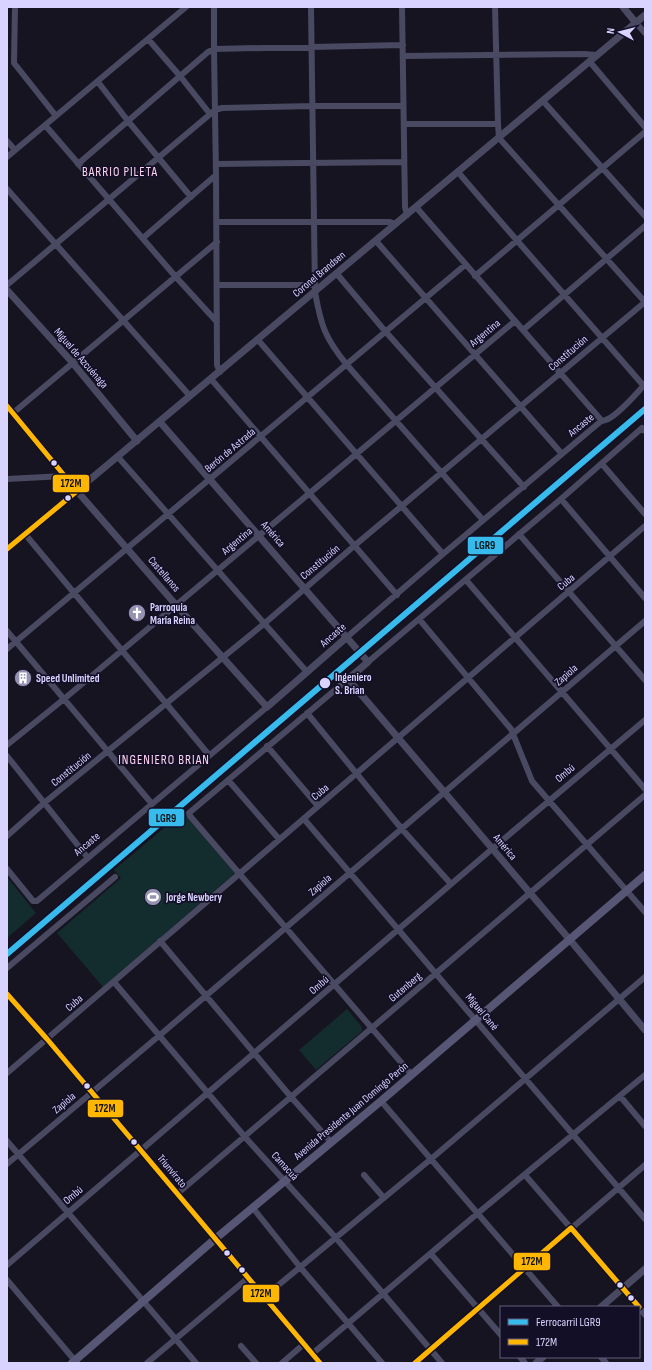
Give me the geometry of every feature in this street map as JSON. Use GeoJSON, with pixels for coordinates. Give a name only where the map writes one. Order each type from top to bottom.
{"type":"FeatureCollection","features":[{"type":"Feature","properties":{"kind":"main road","name":"Avenida Presidente Juan Domingo Perón"},"geometry":{"type":"LineString","coordinates":[[75,1362],[215,1239],[381,1101],[645,875]]}},
{"type":"Feature","properties":{"kind":"street"},"geometry":{"type":"LineString","coordinates":[[15,7],[13,60],[15,66],[56,116]]}},
{"type":"Feature","properties":{"kind":"street"},"geometry":{"type":"LineString","coordinates":[[7,157],[186,7]]}},
{"type":"Feature","properties":{"kind":"street"},"geometry":{"type":"LineString","coordinates":[[214,7],[212,112],[216,164],[217,365],[220,372]]}},
{"type":"Feature","properties":{"kind":"street"},"geometry":{"type":"LineString","coordinates":[[310,7],[312,47],[315,288],[319,313],[324,331],[333,348],[347,365],[483,520]]}},
{"type":"Feature","properties":{"kind":"street"},"geometry":{"type":"LineString","coordinates":[[402,7],[405,207],[407,215]]}},
{"type":"Feature","properties":{"kind":"street"},"geometry":{"type":"LineString","coordinates":[[495,7],[499,138],[645,302]]}},
{"type":"Feature","properties":{"kind":"street"},"geometry":{"type":"LineString","coordinates":[[623,7],[645,33]]}},
{"type":"Feature","properties":{"kind":"street","name":"Coronel Brandsen"},"geometry":{"type":"LineString","coordinates":[[7,549],[258,340],[315,288],[337,274],[645,15]]}},
{"type":"Feature","properties":{"kind":"street"},"geometry":{"type":"LineString","coordinates":[[7,30],[14,28]]}},
{"type":"Feature","properties":{"kind":"street"},"geometry":{"type":"LineString","coordinates":[[148,39],[212,112]]}},
{"type":"Feature","properties":{"kind":"street"},"geometry":{"type":"LineString","coordinates":[[78,164],[208,52],[214,49],[403,45]]}},
{"type":"Feature","properties":{"kind":"street"},"geometry":{"type":"LineString","coordinates":[[403,56],[584,54],[598,56]]}},
{"type":"Feature","properties":{"kind":"street"},"geometry":{"type":"LineString","coordinates":[[590,62],[645,127]]}},
{"type":"Feature","properties":{"kind":"street"},"geometry":{"type":"LineString","coordinates":[[98,82],[128,121],[191,196]]}},
{"type":"Feature","properties":{"kind":"street"},"geometry":{"type":"LineString","coordinates":[[543,101],[645,216]]}},
{"type":"Feature","properties":{"kind":"street"},"geometry":{"type":"LineString","coordinates":[[7,285],[212,112],[222,108],[403,106]]}},
{"type":"Feature","properties":{"kind":"street"},"geometry":{"type":"LineString","coordinates":[[404,124],[498,124]]}},
{"type":"Feature","properties":{"kind":"street"},"geometry":{"type":"LineString","coordinates":[[45,126],[217,322]]}},
{"type":"Feature","properties":{"kind":"street"},"geometry":{"type":"LineString","coordinates":[[475,276],[645,132]]}},
{"type":"Feature","properties":{"kind":"street"},"geometry":{"type":"LineString","coordinates":[[7,141],[15,150]]}},
{"type":"Feature","properties":{"kind":"street"},"geometry":{"type":"LineString","coordinates":[[216,164],[404,162]]}},
{"type":"Feature","properties":{"kind":"street"},"geometry":{"type":"LineString","coordinates":[[458,172],[564,296],[644,385]]}},
{"type":"Feature","properties":{"kind":"street"},"geometry":{"type":"LineString","coordinates":[[143,238],[216,175]]}},
{"type":"Feature","properties":{"kind":"street"},"geometry":{"type":"LineString","coordinates":[[7,189],[190,396]]}},
{"type":"Feature","properties":{"kind":"street"},"geometry":{"type":"LineString","coordinates":[[416,207],[602,421]]}},
{"type":"Feature","properties":{"kind":"street"},"geometry":{"type":"LineString","coordinates":[[216,222],[390,222],[396,224]]}},
{"type":"Feature","properties":{"kind":"street"},"geometry":{"type":"LineString","coordinates":[[523,330],[645,226]]}},
{"type":"Feature","properties":{"kind":"street"},"geometry":{"type":"LineString","coordinates":[[376,241],[562,454]]}},
{"type":"Feature","properties":{"kind":"street"},"geometry":{"type":"LineString","coordinates":[[13,413],[217,242]]}},
{"type":"Feature","properties":{"kind":"street","name":"Berón de Astrada"},"geometry":{"type":"LineString","coordinates":[[7,649],[465,265]]}},
{"type":"Feature","properties":{"kind":"street"},"geometry":{"type":"LineString","coordinates":[[337,274],[385,331],[524,487]]}},
{"type":"Feature","properties":{"kind":"street"},"geometry":{"type":"LineString","coordinates":[[217,285],[315,288]]}},
{"type":"Feature","properties":{"kind":"street","name":"Miguel de Azcuénaga"},"geometry":{"type":"LineString","coordinates":[[7,290],[72,362],[137,441]]}},
{"type":"Feature","properties":{"kind":"street","name":"Constitución"},"geometry":{"type":"LineString","coordinates":[[7,836],[44,803],[265,623],[401,506],[482,440],[645,302]]}},
{"type":"Feature","properties":{"kind":"street","name":"Argentina"},"geometry":{"type":"LineString","coordinates":[[7,745],[64,699],[395,420],[515,321]]}},
{"type":"Feature","properties":{"kind":"street"},"geometry":{"type":"LineString","coordinates":[[258,340],[443,554]]}},
{"type":"Feature","properties":{"kind":"street"},"geometry":{"type":"LineString","coordinates":[[211,379],[260,438],[397,595]]}},
{"type":"Feature","properties":{"kind":"street","name":"Ancaste"},"geometry":{"type":"LineString","coordinates":[[7,869],[35,902],[307,672],[483,520],[602,421],[609,419],[627,404],[644,385]]}},
{"type":"Feature","properties":{"kind":"street","name":"Castellanos"},"geometry":{"type":"LineString","coordinates":[[7,406],[64,476],[176,605],[267,706]]}},
{"type":"Feature","properties":{"kind":"street","name":"América"},"geometry":{"type":"LineString","coordinates":[[160,422],[368,662]]}},
{"type":"Feature","properties":{"kind":"street"},"geometry":{"type":"LineString","coordinates":[[411,1074],[285,928],[189,813],[644,430]]}},
{"type":"Feature","properties":{"kind":"street"},"geometry":{"type":"LineString","coordinates":[[118,457],[307,672]]}},
{"type":"Feature","properties":{"kind":"street"},"geometry":{"type":"LineString","coordinates":[[602,464],[645,514]]}},
{"type":"Feature","properties":{"kind":"street"},"geometry":{"type":"LineString","coordinates":[[7,479],[64,476]]}},
{"type":"Feature","properties":{"kind":"street"},"geometry":{"type":"LineString","coordinates":[[561,499],[645,598]]}},
{"type":"Feature","properties":{"kind":"street","name":"Cuba"},"geometry":{"type":"LineString","coordinates":[[7,1073],[279,839],[399,739],[468,677],[645,526]]}},
{"type":"Feature","properties":{"kind":"street"},"geometry":{"type":"LineString","coordinates":[[25,534],[209,755]]}},
{"type":"Feature","properties":{"kind":"street"},"geometry":{"type":"LineString","coordinates":[[519,534],[645,680]]}},
{"type":"Feature","properties":{"kind":"street"},"geometry":{"type":"LineString","coordinates":[[466,580],[645,789]]}},
{"type":"Feature","properties":{"kind":"street"},"geometry":{"type":"LineString","coordinates":[[419,619],[514,734],[530,777],[645,912]]}},
{"type":"Feature","properties":{"kind":"street","name":"Zapiola"},"geometry":{"type":"LineString","coordinates":[[7,1164],[160,1036],[401,828],[514,734],[645,621]]}},
{"type":"Feature","properties":{"kind":"street"},"geometry":{"type":"LineString","coordinates":[[7,631],[152,804]]}},
{"type":"Feature","properties":{"kind":"street","name":"América"},"geometry":{"type":"LineString","coordinates":[[348,679],[645,1030]]}},
{"type":"Feature","properties":{"kind":"street"},"geometry":{"type":"LineString","coordinates":[[307,713],[401,828],[451,884]]}},
{"type":"Feature","properties":{"kind":"street","name":"Ombú"},"geometry":{"type":"LineString","coordinates":[[7,1265],[549,800],[645,720]]}},
{"type":"Feature","properties":{"kind":"street"},"geometry":{"type":"LineString","coordinates":[[267,746],[318,806]]}},
{"type":"Feature","properties":{"kind":"street"},"geometry":{"type":"LineString","coordinates":[[7,756],[88,858]]}},
{"type":"Feature","properties":{"kind":"street"},"geometry":{"type":"LineString","coordinates":[[228,780],[279,839]]}},
{"type":"Feature","properties":{"kind":"street","name":"Gutenberg"},"geometry":{"type":"LineString","coordinates":[[177,1194],[645,795]]}},
{"type":"Feature","properties":{"kind":"street","name":"Miguel Cané"},"geometry":{"type":"LineString","coordinates":[[304,819],[645,1219]]}},
{"type":"Feature","properties":{"kind":"street"},"geometry":{"type":"LineString","coordinates":[[7,968],[114,877]]}},
{"type":"Feature","properties":{"kind":"street"},"geometry":{"type":"LineString","coordinates":[[160,941],[291,1097],[332,1142]]}},
{"type":"Feature","properties":{"kind":"street"},"geometry":{"type":"LineString","coordinates":[[264,1297],[431,1159],[645,977]]}},
{"type":"Feature","properties":{"kind":"street","name":"Camacuá"},"geometry":{"type":"LineString","coordinates":[[114,982],[245,1137],[336,1238],[442,1363]]}},
{"type":"Feature","properties":{"kind":"street","name":"Triunvirato"},"geometry":{"type":"LineString","coordinates":[[7,994],[47,1039],[320,1363]]}},
{"type":"Feature","properties":{"kind":"street"},"geometry":{"type":"LineString","coordinates":[[312,1354],[478,1213],[645,1075]]}},
{"type":"Feature","properties":{"kind":"street"},"geometry":{"type":"LineString","coordinates":[[620,1096],[645,1126]]}},
{"type":"Feature","properties":{"kind":"street"},"geometry":{"type":"LineString","coordinates":[[381,1101],[557,1306]]}},
{"type":"Feature","properties":{"kind":"street"},"geometry":{"type":"LineString","coordinates":[[7,1141],[196,1363]]}},
{"type":"Feature","properties":{"kind":"street"},"geometry":{"type":"LineString","coordinates":[[415,1363],[645,1165]]}},
{"type":"Feature","properties":{"kind":"street"},"geometry":{"type":"LineString","coordinates":[[364,1175],[384,1198]]}},
{"type":"Feature","properties":{"kind":"street"},"geometry":{"type":"LineString","coordinates":[[525,1175],[638,1306]]}},
{"type":"Feature","properties":{"kind":"street"},"geometry":{"type":"LineString","coordinates":[[253,1208],[300,1267],[382,1363]]}},
{"type":"Feature","properties":{"kind":"street"},"geometry":{"type":"LineString","coordinates":[[431,1254],[500,1334]]}},
{"type":"Feature","properties":{"kind":"street"},"geometry":{"type":"LineString","coordinates":[[601,1306],[645,1269]]}},
{"type":"Feature","properties":{"kind":"street"},"geometry":{"type":"LineString","coordinates":[[147,1363],[248,1278]]}},
{"type":"Feature","properties":{"kind":"street"},"geometry":{"type":"LineString","coordinates":[[7,1280],[75,1362]]}},
{"type":"Feature","properties":{"kind":"street"},"geometry":{"type":"LineString","coordinates":[[282,1363],[304,1344]]}},
{"type":"Feature","properties":{"kind":"street"},"geometry":{"type":"LineString","coordinates":[[242,1346],[256,1363]]}},
{"type":"Feature","properties":{"kind":"green space","name":"Jorge Newbery"},"geometry":{"type":"Polygon","coordinates":[[[183,812],[235,873],[103,987],[57,933],[121,878],[114,870],[183,812]]]}},
{"type":"Feature","properties":{"kind":"green space"},"geometry":{"type":"Polygon","coordinates":[[[7,877],[36,913],[7,938],[7,877]]]}},
{"type":"Feature","properties":{"kind":"green space"},"geometry":{"type":"Polygon","coordinates":[[[347,1009],[362,1027],[362,1031],[316,1070],[299,1050],[347,1009]]]}},
{"type":"Feature","properties":{"kind":"rail line","name":"LGR9"},"geometry":{"type":"LineString","coordinates":[[7,954],[645,409]]}},
{"type":"Feature","properties":{"kind":"transit line","name":"172M"},"geometry":{"type":"LineString","coordinates":[[7,406],[77,491],[7,549]]}},
{"type":"Feature","properties":{"kind":"transit line","name":"172M"},"geometry":{"type":"LineString","coordinates":[[7,994],[47,1039],[320,1363]]}},
{"type":"Feature","properties":{"kind":"transit line","name":"172M"},"geometry":{"type":"LineString","coordinates":[[415,1363],[571,1228],[638,1306]]}},
{"type":"Feature","properties":{"kind":"place","name":"Parroquia María Reina"},"geometry":{"type":"Point","coordinates":[137,613]}},
{"type":"Feature","properties":{"kind":"place","name":"Speed Unlimited"},"geometry":{"type":"Point","coordinates":[23,678]}},
{"type":"Feature","properties":{"kind":"place","name":"Ingeniero S. Brian"},"geometry":{"type":"Point","coordinates":[325,683]}},
{"type":"Feature","properties":{"kind":"place","name":"Jorge Newbery"},"geometry":{"type":"Point","coordinates":[153,897]}},
{"type":"Feature","properties":{"kind":"district","name":"BARRIO PILETA"},"geometry":{"type":"Point","coordinates":[120,172]}},
{"type":"Feature","properties":{"kind":"district","name":"INGENIERO BRIAN"},"geometry":{"type":"Point","coordinates":[164,760]}}]}
